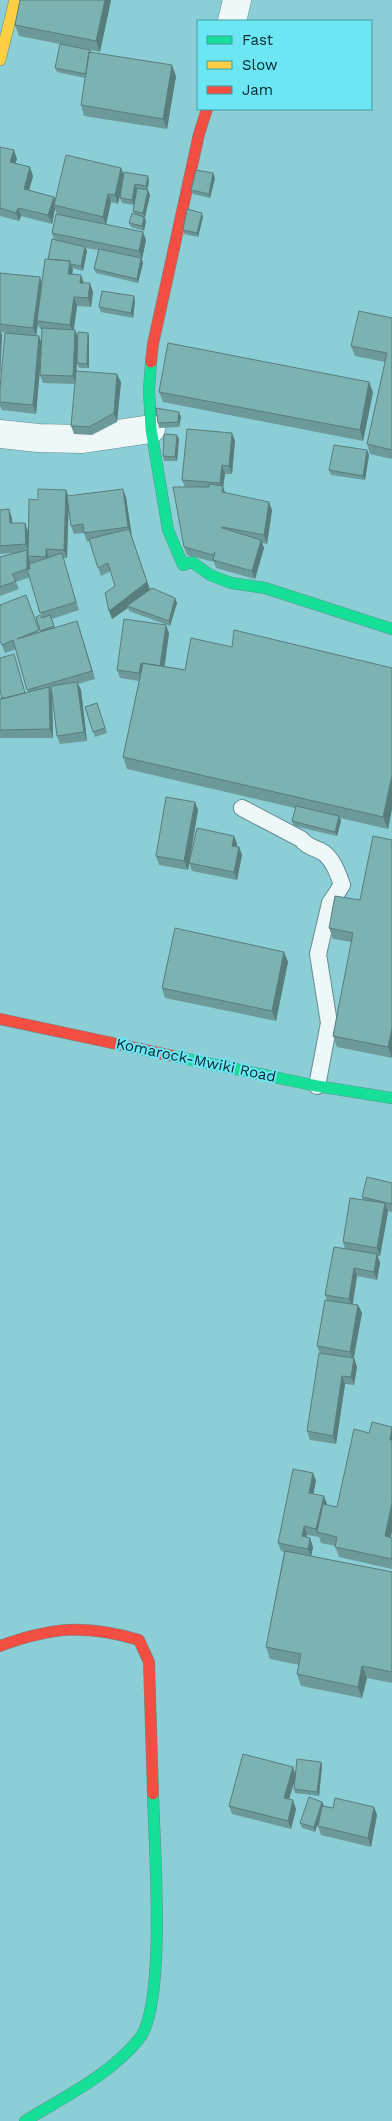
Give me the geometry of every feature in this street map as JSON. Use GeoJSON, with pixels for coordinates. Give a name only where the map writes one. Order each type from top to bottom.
{"type":"FeatureCollection","features":[{"type":"Feature","properties":{"kind":"street"},"geometry":{"type":"LineString","coordinates":[[0,60],[15,0]]}},
{"type":"Feature","properties":{"kind":"street"},"geometry":{"type":"LineString","coordinates":[[232,20],[237,0]]}},
{"type":"Feature","properties":{"kind":"street"},"geometry":{"type":"LineString","coordinates":[[207,110],[199,134],[153,344],[149,390],[151,429],[168,530],[183,565],[192,562],[210,575],[231,583],[265,588],[392,629]]}},
{"type":"Feature","properties":{"kind":"street"},"geometry":{"type":"LineString","coordinates":[[0,434],[38,438],[83,439],[151,429]]}},
{"type":"Feature","properties":{"kind":"street","name":"Komarock-Mwiki Road"},"geometry":{"type":"LineString","coordinates":[[0,1019],[316,1086],[392,1098]]}},
{"type":"Feature","properties":{"kind":"street"},"geometry":{"type":"LineString","coordinates":[[0,1646],[50,1629],[90,1629],[116,1632],[139,1640],[149,1662],[157,1942],[150,2016],[140,2038],[107,2070],[25,2121]]}},
{"type":"Feature","properties":{"kind":"lane"},"geometry":{"type":"LineString","coordinates":[[242,808],[301,839],[306,846],[324,852],[338,873],[342,885],[330,903],[318,954],[329,1023],[316,1086]]}},
{"type":"Feature","properties":{"kind":"building"},"geometry":{"type":"Polygon","coordinates":[[[20,0],[105,0],[96,41],[15,25],[20,0]]]}},
{"type":"Feature","properties":{"kind":"building"},"geometry":{"type":"Polygon","coordinates":[[[60,44],[90,50],[86,74],[55,68],[60,44]]]}},
{"type":"Feature","properties":{"kind":"building"},"geometry":{"type":"Polygon","coordinates":[[[89,52],[172,65],[163,119],[81,105],[89,52]]]}},
{"type":"Feature","properties":{"kind":"building"},"geometry":{"type":"Polygon","coordinates":[[[0,147],[14,150],[10,162],[30,167],[24,189],[54,197],[48,215],[18,208],[16,213],[0,208],[0,147]]]}},
{"type":"Feature","properties":{"kind":"building"},"geometry":{"type":"Polygon","coordinates":[[[66,155],[121,168],[115,195],[108,194],[103,217],[54,205],[66,155]]]}},
{"type":"Feature","properties":{"kind":"building"},"geometry":{"type":"Polygon","coordinates":[[[196,170],[213,173],[209,194],[191,190],[196,170]]]}},
{"type":"Feature","properties":{"kind":"building"},"geometry":{"type":"Polygon","coordinates":[[[124,172],[148,176],[146,186],[135,184],[132,200],[120,198],[124,172]]]}},
{"type":"Feature","properties":{"kind":"building"},"geometry":{"type":"Polygon","coordinates":[[[137,188],[148,190],[143,213],[133,211],[137,188]]]}},
{"type":"Feature","properties":{"kind":"building"},"geometry":{"type":"Polygon","coordinates":[[[187,209],[202,213],[197,233],[183,230],[187,209]]]}},
{"type":"Feature","properties":{"kind":"building"},"geometry":{"type":"Polygon","coordinates":[[[132,213],[144,217],[142,226],[129,223],[132,213]]]}},
{"type":"Feature","properties":{"kind":"building"},"geometry":{"type":"Polygon","coordinates":[[[56,214],[143,232],[139,251],[52,233],[56,214]]]}},
{"type":"Feature","properties":{"kind":"building"},"geometry":{"type":"Polygon","coordinates":[[[52,239],[85,247],[81,266],[70,264],[70,261],[48,259],[52,239]]]}},
{"type":"Feature","properties":{"kind":"building"},"geometry":{"type":"Polygon","coordinates":[[[99,249],[141,258],[137,279],[94,269],[99,249]]]}},
{"type":"Feature","properties":{"kind":"building"},"geometry":{"type":"Polygon","coordinates":[[[45,259],[70,261],[68,274],[81,275],[80,283],[90,283],[88,298],[74,297],[70,325],[37,321],[45,259]]]}},
{"type":"Feature","properties":{"kind":"building"},"geometry":{"type":"Polygon","coordinates":[[[0,273],[40,277],[33,328],[0,324],[0,273]]]}},
{"type":"Feature","properties":{"kind":"building"},"geometry":{"type":"Polygon","coordinates":[[[102,291],[134,296],[131,313],[99,307],[102,291]]]}},
{"type":"Feature","properties":{"kind":"building"},"geometry":{"type":"Polygon","coordinates":[[[359,311],[392,318],[392,450],[367,444],[387,353],[351,346],[359,311]]]}},
{"type":"Feature","properties":{"kind":"building"},"geometry":{"type":"Polygon","coordinates":[[[42,328],[75,330],[73,376],[40,375],[42,328]]]}},
{"type":"Feature","properties":{"kind":"building"},"geometry":{"type":"Polygon","coordinates":[[[78,332],[88,333],[87,364],[77,363],[78,332]]]}},
{"type":"Feature","properties":{"kind":"building"},"geometry":{"type":"Polygon","coordinates":[[[5,333],[39,336],[33,405],[0,402],[5,333]]]}},
{"type":"Feature","properties":{"kind":"building"},"geometry":{"type":"Polygon","coordinates":[[[168,343],[369,382],[360,430],[159,392],[168,343]]]}},
{"type":"Feature","properties":{"kind":"building"},"geometry":{"type":"Polygon","coordinates":[[[76,371],[117,374],[114,413],[89,427],[71,426],[76,371]]]}},
{"type":"Feature","properties":{"kind":"building"},"geometry":{"type":"Polygon","coordinates":[[[156,408],[179,412],[178,422],[158,423],[156,408]]]}},
{"type":"Feature","properties":{"kind":"building"},"geometry":{"type":"Polygon","coordinates":[[[187,429],[232,433],[229,466],[222,465],[220,483],[182,480],[187,429]]]}},
{"type":"Feature","properties":{"kind":"building"},"geometry":{"type":"Polygon","coordinates":[[[164,434],[177,435],[175,457],[163,456],[164,434]]]}},
{"type":"Feature","properties":{"kind":"building"},"geometry":{"type":"Polygon","coordinates":[[[334,445],[367,450],[363,476],[329,470],[334,445]]]}},
{"type":"Feature","properties":{"kind":"building"},"geometry":{"type":"Polygon","coordinates":[[[209,484],[223,486],[222,492],[269,502],[264,535],[222,527],[261,540],[252,571],[213,560],[215,552],[213,555],[184,547],[173,487],[209,487],[209,484]]]}},
{"type":"Feature","properties":{"kind":"building"},"geometry":{"type":"Polygon","coordinates":[[[38,489],[66,490],[64,550],[46,549],[46,557],[28,556],[29,499],[38,500],[38,489]]]}},
{"type":"Feature","properties":{"kind":"building"},"geometry":{"type":"Polygon","coordinates":[[[123,489],[128,527],[84,533],[83,524],[71,526],[67,496],[123,489]]]}},
{"type":"Feature","properties":{"kind":"building"},"geometry":{"type":"Polygon","coordinates":[[[9,509],[10,523],[25,523],[26,544],[0,546],[0,510],[9,509]]]}},
{"type":"Feature","properties":{"kind":"building"},"geometry":{"type":"Polygon","coordinates":[[[129,529],[147,582],[109,611],[105,593],[115,586],[108,563],[98,568],[89,539],[129,529]]]}},
{"type":"Feature","properties":{"kind":"building"},"geometry":{"type":"Polygon","coordinates":[[[27,550],[27,569],[12,574],[16,581],[0,587],[0,557],[27,550]]]}},
{"type":"Feature","properties":{"kind":"building"},"geometry":{"type":"Polygon","coordinates":[[[62,553],[76,602],[40,613],[27,569],[30,569],[29,564],[62,553]]]}},
{"type":"Feature","properties":{"kind":"building"},"geometry":{"type":"Polygon","coordinates":[[[152,588],[175,598],[169,621],[127,606],[152,588]]]}},
{"type":"Feature","properties":{"kind":"building"},"geometry":{"type":"Polygon","coordinates":[[[26,595],[39,630],[17,639],[77,621],[92,671],[27,690],[13,640],[2,645],[0,641],[0,605],[26,595]]]}},
{"type":"Feature","properties":{"kind":"building"},"geometry":{"type":"Polygon","coordinates":[[[40,615],[42,618],[50,615],[54,626],[40,631],[36,617],[40,615]]]}},
{"type":"Feature","properties":{"kind":"building"},"geometry":{"type":"Polygon","coordinates":[[[124,619],[166,625],[160,666],[141,663],[139,673],[117,670],[124,619]]]}},
{"type":"Feature","properties":{"kind":"building"},"geometry":{"type":"Polygon","coordinates":[[[234,630],[392,668],[392,776],[383,817],[123,757],[143,663],[185,670],[191,638],[232,647],[234,630]]]}},
{"type":"Feature","properties":{"kind":"building"},"geometry":{"type":"Polygon","coordinates":[[[14,654],[25,693],[2,699],[0,690],[0,658],[14,654]]]}},
{"type":"Feature","properties":{"kind":"building"},"geometry":{"type":"Polygon","coordinates":[[[77,682],[84,732],[57,736],[51,686],[77,682]]]}},
{"type":"Feature","properties":{"kind":"building"},"geometry":{"type":"Polygon","coordinates":[[[49,687],[50,729],[0,730],[0,699],[49,687]]]}},
{"type":"Feature","properties":{"kind":"building"},"geometry":{"type":"Polygon","coordinates":[[[97,703],[105,728],[93,732],[85,707],[97,703]]]}},
{"type":"Feature","properties":{"kind":"building"},"geometry":{"type":"Polygon","coordinates":[[[166,797],[195,802],[184,861],[156,856],[166,797]]]}},
{"type":"Feature","properties":{"kind":"building"},"geometry":{"type":"Polygon","coordinates":[[[296,806],[339,816],[335,832],[292,821],[296,806]]]}},
{"type":"Feature","properties":{"kind":"building"},"geometry":{"type":"Polygon","coordinates":[[[197,828],[234,836],[232,846],[239,847],[234,872],[189,863],[197,828]]]}},
{"type":"Feature","properties":{"kind":"building"},"geometry":{"type":"Polygon","coordinates":[[[373,836],[392,840],[392,1028],[388,1047],[333,1036],[353,933],[329,928],[335,896],[360,900],[373,836]]]}},
{"type":"Feature","properties":{"kind":"building"},"geometry":{"type":"Polygon","coordinates":[[[175,928],[284,952],[272,1011],[162,988],[175,928]]]}},
{"type":"Feature","properties":{"kind":"building"},"geometry":{"type":"Polygon","coordinates":[[[367,1177],[392,1183],[392,1204],[362,1197],[367,1177]]]}},
{"type":"Feature","properties":{"kind":"building"},"geometry":{"type":"Polygon","coordinates":[[[350,1198],[385,1203],[377,1248],[343,1242],[350,1198]]]}},
{"type":"Feature","properties":{"kind":"building"},"geometry":{"type":"Polygon","coordinates":[[[334,1247],[377,1254],[374,1272],[354,1268],[349,1299],[325,1295],[334,1247]]]}},
{"type":"Feature","properties":{"kind":"building"},"geometry":{"type":"Polygon","coordinates":[[[325,1300],[358,1305],[350,1352],[317,1346],[325,1300]]]}},
{"type":"Feature","properties":{"kind":"building"},"geometry":{"type":"Polygon","coordinates":[[[319,1353],[354,1358],[351,1377],[342,1376],[333,1436],[307,1431],[319,1353]]]}},
{"type":"Feature","properties":{"kind":"building"},"geometry":{"type":"Polygon","coordinates":[[[372,1422],[392,1427],[390,1440],[392,1440],[392,1503],[385,1536],[392,1538],[392,1559],[335,1547],[337,1537],[317,1532],[323,1504],[337,1507],[354,1429],[369,1433],[372,1422]]]}},
{"type":"Feature","properties":{"kind":"building"},"geometry":{"type":"Polygon","coordinates":[[[293,1469],[313,1473],[309,1493],[324,1496],[316,1529],[304,1526],[302,1536],[310,1538],[308,1549],[278,1543],[293,1469]]]}},
{"type":"Feature","properties":{"kind":"building"},"geometry":{"type":"Polygon","coordinates":[[[285,1551],[392,1572],[392,1672],[362,1666],[358,1687],[297,1674],[301,1654],[266,1647],[285,1551]]]}},
{"type":"Feature","properties":{"kind":"building"},"geometry":{"type":"Polygon","coordinates":[[[243,1754],[293,1767],[284,1798],[293,1800],[288,1821],[229,1806],[243,1754]]]}},
{"type":"Feature","properties":{"kind":"building"},"geometry":{"type":"Polygon","coordinates":[[[297,1759],[321,1762],[317,1792],[294,1789],[297,1759]]]}},
{"type":"Feature","properties":{"kind":"building"},"geometry":{"type":"Polygon","coordinates":[[[309,1797],[322,1802],[314,1827],[300,1823],[309,1797]]]}},
{"type":"Feature","properties":{"kind":"building"},"geometry":{"type":"Polygon","coordinates":[[[335,1798],[374,1807],[368,1838],[318,1826],[322,1806],[333,1808],[335,1798]]]}},
{"type":"Feature","properties":{"kind":"traffic: fast"},"geometry":{"type":"LineString","coordinates":[[151,362],[149,390],[151,429],[168,530],[183,565],[192,562],[210,575],[231,583],[265,588],[392,629]]}},
{"type":"Feature","properties":{"kind":"traffic: fast"},"geometry":{"type":"LineString","coordinates":[[173,1056],[317,1086],[392,1098]]}},
{"type":"Feature","properties":{"kind":"traffic: fast"},"geometry":{"type":"LineString","coordinates":[[25,2121],[86,2084],[114,2064],[139,2039],[148,2021],[153,1993],[157,1922],[153,1794]]}},
{"type":"Feature","properties":{"kind":"traffic: slow"},"geometry":{"type":"LineString","coordinates":[[0,60],[15,0]]}},
{"type":"Feature","properties":{"kind":"traffic: jam"},"geometry":{"type":"LineString","coordinates":[[151,362],[153,344],[199,134],[207,110]]}},
{"type":"Feature","properties":{"kind":"traffic: jam"},"geometry":{"type":"LineString","coordinates":[[0,1019],[173,1056]]}},
{"type":"Feature","properties":{"kind":"traffic: jam"},"geometry":{"type":"LineString","coordinates":[[0,1646],[36,1635],[69,1630],[103,1632],[139,1640],[149,1662],[153,1794]]}}]}
